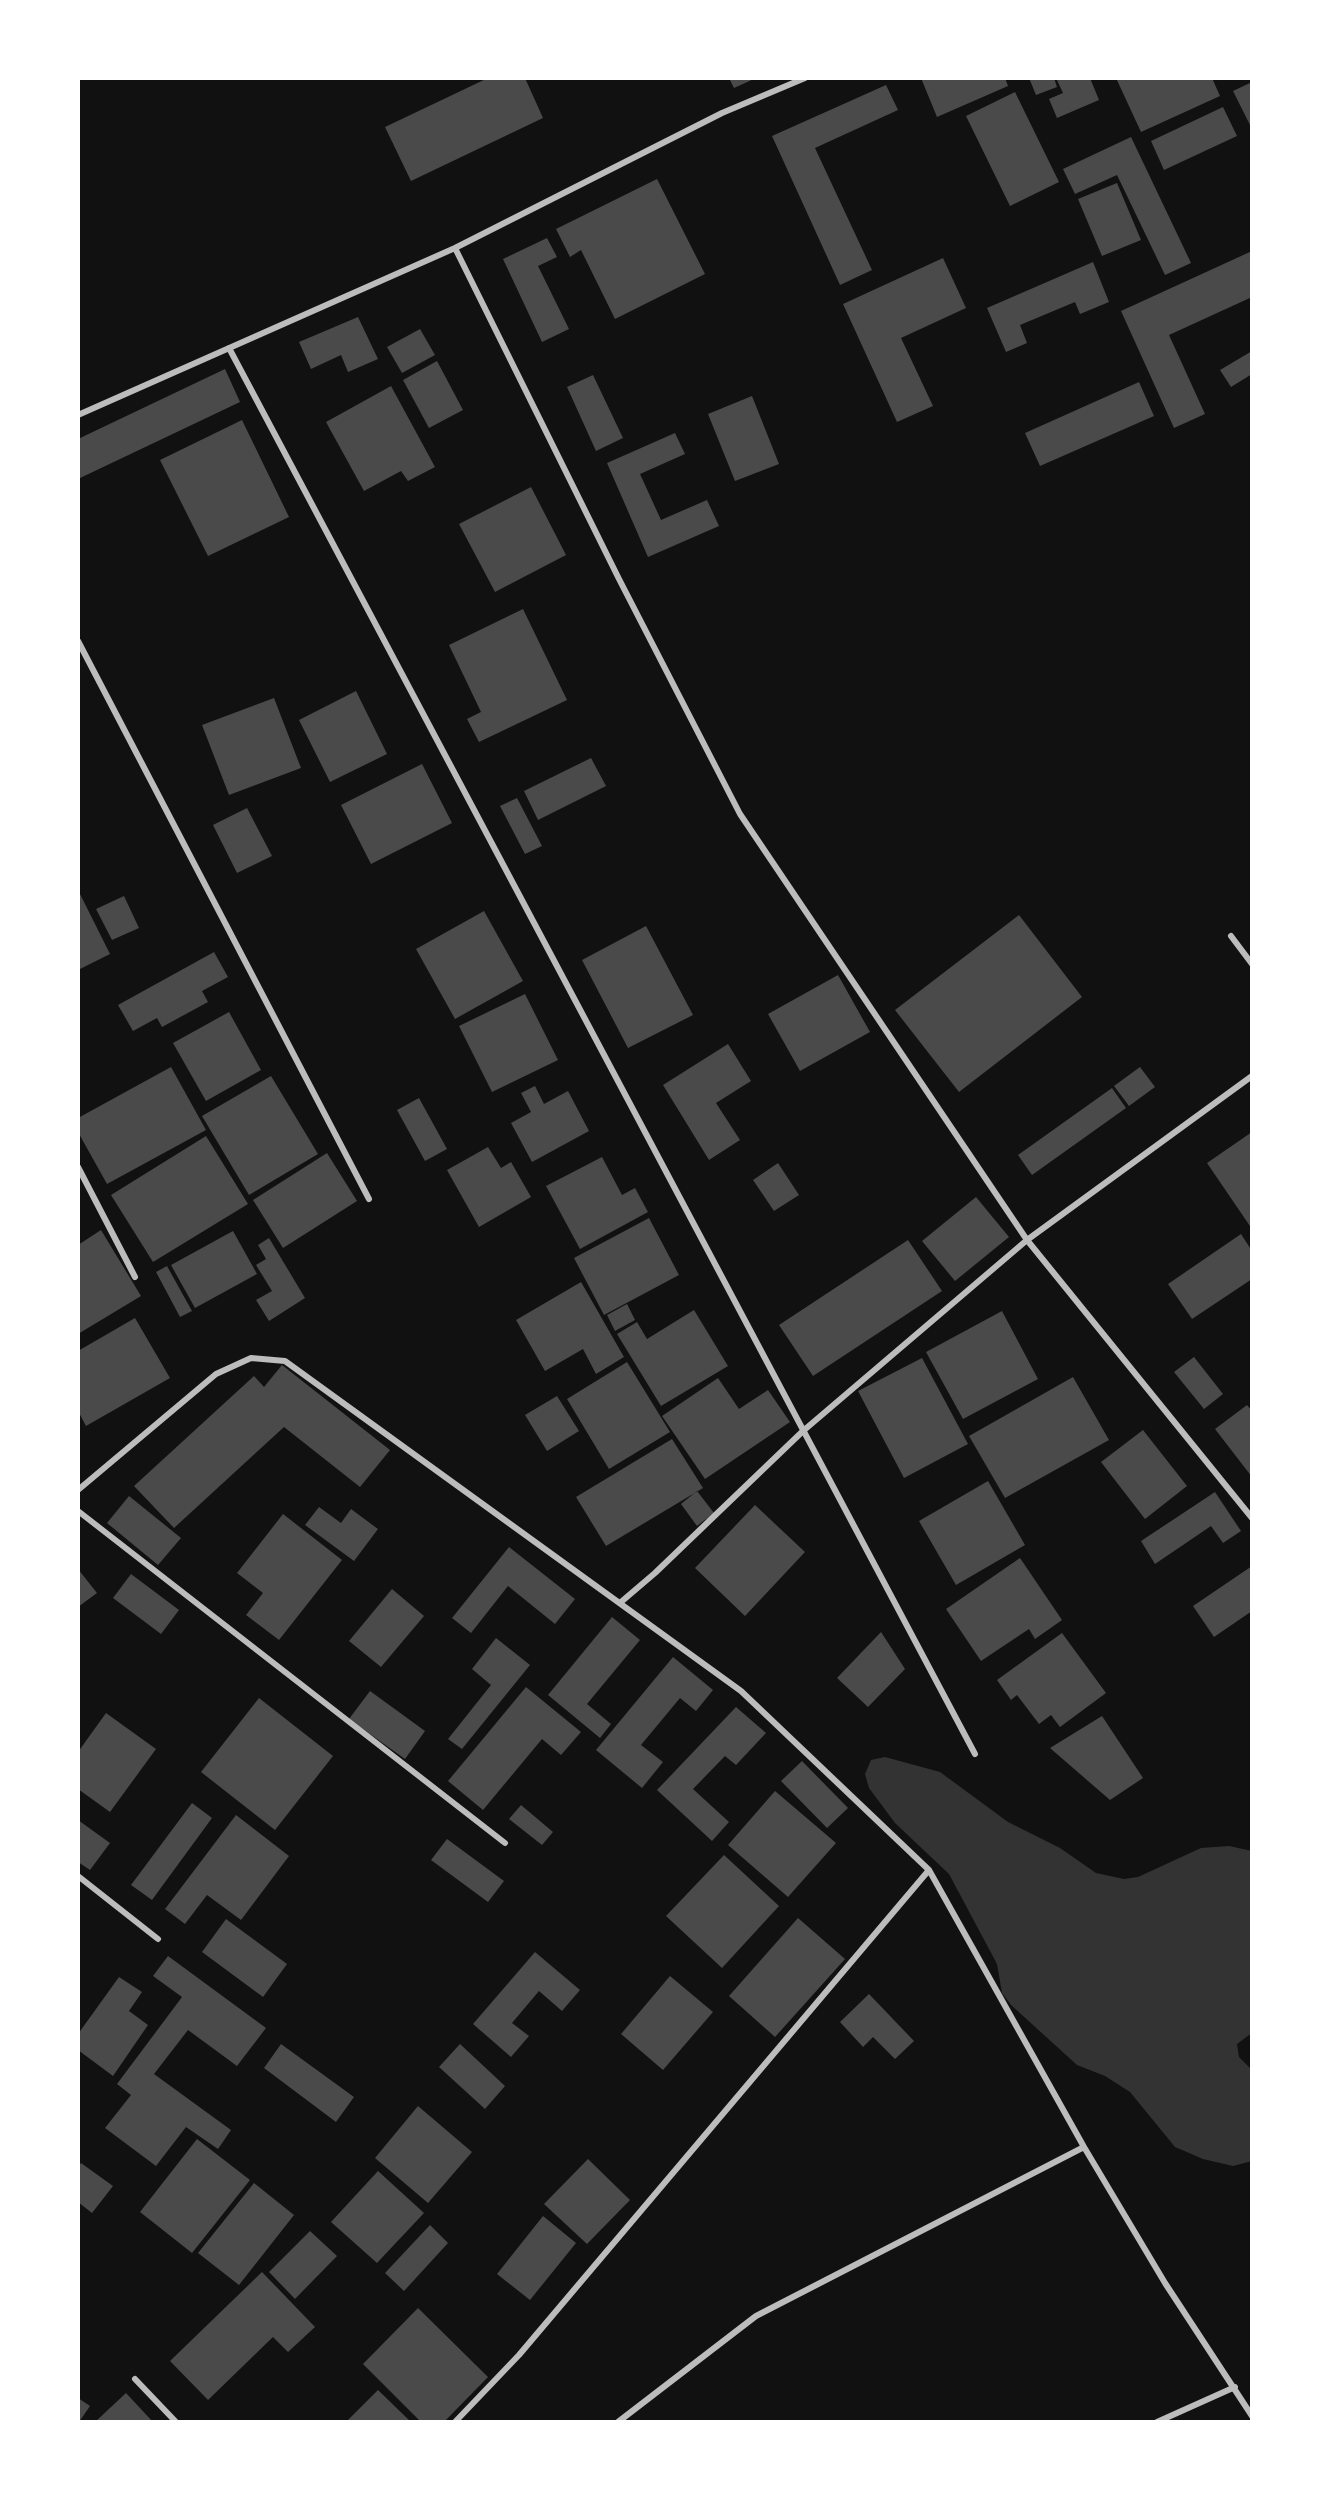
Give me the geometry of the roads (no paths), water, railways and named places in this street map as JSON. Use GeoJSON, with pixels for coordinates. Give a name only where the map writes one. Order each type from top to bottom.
{"type":"FeatureCollection","features":[{"type":"Feature","properties":{"kind":"street"},"geometry":{"type":"LineString","coordinates":[[78,416],[455,248],[722,112],[805,78]]}},
{"type":"Feature","properties":{"kind":"street"},"geometry":{"type":"LineString","coordinates":[[455,248],[619,579],[740,814],[1027,1240],[1252,1518]]}},
{"type":"Feature","properties":{"kind":"street"},"geometry":{"type":"LineString","coordinates":[[229,348],[975,1755]]}},
{"type":"Feature","properties":{"kind":"street"},"geometry":{"type":"LineString","coordinates":[[78,641],[369,1198]]}},
{"type":"Feature","properties":{"kind":"street"},"geometry":{"type":"LineString","coordinates":[[1231,936],[1252,964]]}},
{"type":"Feature","properties":{"kind":"street"},"geometry":{"type":"LineString","coordinates":[[621,1602],[655,1573],[803,1431],[1027,1240],[1252,1076]]}},
{"type":"Feature","properties":{"kind":"street"},"geometry":{"type":"LineString","coordinates":[[78,1167],[135,1277]]}},
{"type":"Feature","properties":{"kind":"street"},"geometry":{"type":"LineString","coordinates":[[78,1490],[216,1374],[251,1358],[285,1361],[741,1691],[929,1870],[1084,2147],[1165,2283],[1252,2416]]}},
{"type":"Feature","properties":{"kind":"street"},"geometry":{"type":"LineString","coordinates":[[78,1510],[505,1843]]}},
{"type":"Feature","properties":{"kind":"street"},"geometry":{"type":"LineString","coordinates":[[454,2422],[519,2355],[929,1870]]}},
{"type":"Feature","properties":{"kind":"street"},"geometry":{"type":"LineString","coordinates":[[78,1876],[158,1939]]}},
{"type":"Feature","properties":{"kind":"street"},"geometry":{"type":"LineString","coordinates":[[618,2422],[756,2316],[1084,2147]]}},
{"type":"Feature","properties":{"kind":"street"},"geometry":{"type":"LineString","coordinates":[[135,2379],[176,2422]]}},
{"type":"Feature","properties":{"kind":"street"},"geometry":{"type":"LineString","coordinates":[[1156,2422],[1235,2387]]}}]}
